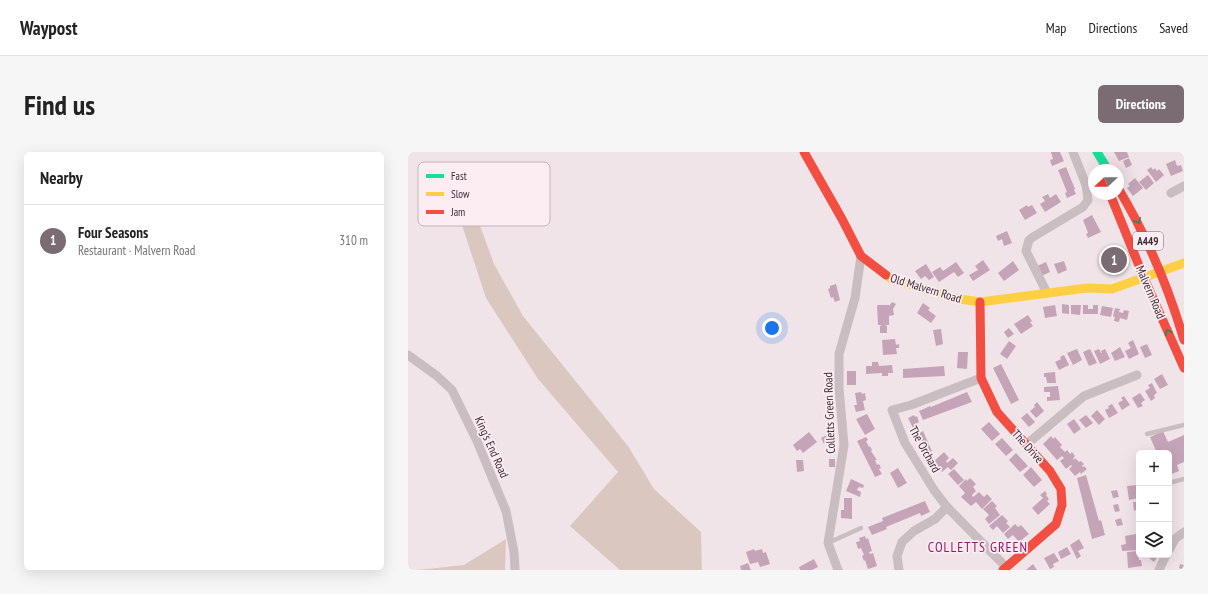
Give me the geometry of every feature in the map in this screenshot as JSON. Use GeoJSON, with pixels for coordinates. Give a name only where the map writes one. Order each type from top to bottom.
{"type":"FeatureCollection","features":[{"type":"Feature","properties":{"kind":"main road","name":"Old Malvern Road"},"geometry":{"type":"LineString","coordinates":[[804,152],[861,256],[891,279],[953,298],[980,302],[1047,292],[1087,288],[1112,289],[1161,272],[1184,262]]}},
{"type":"Feature","properties":{"kind":"main road"},"geometry":{"type":"LineString","coordinates":[[1092,152],[1097,164]]}},
{"type":"Feature","properties":{"kind":"main road"},"geometry":{"type":"LineString","coordinates":[[1097,152],[1104,164]]}},
{"type":"Feature","properties":{"kind":"main road","name":"Malvern Road"},"geometry":{"type":"LineString","coordinates":[[1124,198],[1139,222],[1161,272],[1184,340]]}},
{"type":"Feature","properties":{"kind":"main road","name":"Malvern Road"},"geometry":{"type":"LineString","coordinates":[[1112,200],[1144,278],[1184,368]]}},
{"type":"Feature","properties":{"kind":"main road","name":"The Drive"},"geometry":{"type":"LineString","coordinates":[[980,302],[981,378],[997,412],[1050,471],[1061,489],[1062,505],[1056,524],[1004,568]]}},
{"type":"Feature","properties":{"kind":"street"},"geometry":{"type":"LineString","coordinates":[[1047,292],[1026,251],[1029,240],[1083,207],[1088,200],[1086,185],[1073,152]]}},
{"type":"Feature","properties":{"kind":"street"},"geometry":{"type":"LineString","coordinates":[[1171,193],[1183,189]]}},
{"type":"Feature","properties":{"kind":"street","name":"Colletts Green Road"},"geometry":{"type":"LineString","coordinates":[[838,570],[828,543],[844,445],[839,354],[856,298],[861,256]]}},
{"type":"Feature","properties":{"kind":"street","name":"King's End Road"},"geometry":{"type":"LineString","coordinates":[[408,355],[437,376],[452,390],[462,409],[506,511],[514,552],[515,570]]}},
{"type":"Feature","properties":{"kind":"street"},"geometry":{"type":"LineString","coordinates":[[1027,444],[1084,396],[1137,375]]}},
{"type":"Feature","properties":{"kind":"street","name":"The Orchard"},"geometry":{"type":"LineString","coordinates":[[981,378],[911,405],[892,410],[905,443],[934,490],[947,507],[1004,568]]}},
{"type":"Feature","properties":{"kind":"street"},"geometry":{"type":"LineString","coordinates":[[898,570],[897,556],[902,542],[914,531],[935,519],[947,507]]}},
{"type":"Feature","properties":{"kind":"street"},"geometry":{"type":"LineString","coordinates":[[1172,544],[1175,539],[1184,532]]}},
{"type":"Feature","properties":{"kind":"street"},"geometry":{"type":"LineString","coordinates":[[1159,570],[1165,558]]}},
{"type":"Feature","properties":{"kind":"lane"},"geometry":{"type":"LineString","coordinates":[[1147,434],[1184,425]]}},
{"type":"Feature","properties":{"kind":"lane"},"geometry":{"type":"LineString","coordinates":[[1172,482],[1184,479]]}},
{"type":"Feature","properties":{"kind":"lane"},"geometry":{"type":"LineString","coordinates":[[828,543],[861,528]]}},
{"type":"Feature","properties":{"kind":"shaded area"},"geometry":{"type":"Polygon","coordinates":[[[462,226],[480,226],[494,264],[523,316],[628,446],[654,489],[701,532],[702,570],[620,570],[570,526],[618,472],[538,379],[486,298],[462,226]]]}},
{"type":"Feature","properties":{"kind":"shaded area"},"geometry":{"type":"Polygon","coordinates":[[[506,539],[505,570],[418,570],[464,565],[506,539]]]}},
{"type":"Feature","properties":{"kind":"building"},"geometry":{"type":"Polygon","coordinates":[[[1051,152],[1060,152],[1064,161],[1052,166],[1050,160],[1053,159],[1051,152]]]}},
{"type":"Feature","properties":{"kind":"building"},"geometry":{"type":"Polygon","coordinates":[[[1114,152],[1127,152],[1129,157],[1119,161],[1114,152]]]}},
{"type":"Feature","properties":{"kind":"building"},"geometry":{"type":"Polygon","coordinates":[[[1129,158],[1132,165],[1126,168],[1123,161],[1129,158]]]}},
{"type":"Feature","properties":{"kind":"building"},"geometry":{"type":"Polygon","coordinates":[[[1175,160],[1177,166],[1181,165],[1183,171],[1171,176],[1166,164],[1175,160]]]}},
{"type":"Feature","properties":{"kind":"building"},"geometry":{"type":"Polygon","coordinates":[[[1066,167],[1076,194],[1067,198],[1065,193],[1067,192],[1058,170],[1066,167]]]}},
{"type":"Feature","properties":{"kind":"building"},"geometry":{"type":"Polygon","coordinates":[[[1151,167],[1153,170],[1155,168],[1157,171],[1159,169],[1164,175],[1156,182],[1147,170],[1151,167]]]}},
{"type":"Feature","properties":{"kind":"building"},"geometry":{"type":"Polygon","coordinates":[[[1148,175],[1154,183],[1146,190],[1139,182],[1148,175]]]}},
{"type":"Feature","properties":{"kind":"building"},"geometry":{"type":"Polygon","coordinates":[[[1135,178],[1143,188],[1133,196],[1127,188],[1130,186],[1128,184],[1135,178]]]}},
{"type":"Feature","properties":{"kind":"building"},"geometry":{"type":"Polygon","coordinates":[[[1048,194],[1050,198],[1056,194],[1061,202],[1045,212],[1040,204],[1045,201],[1042,197],[1048,194]]]}},
{"type":"Feature","properties":{"kind":"building"},"geometry":{"type":"Polygon","coordinates":[[[1027,205],[1028,207],[1032,205],[1037,213],[1025,220],[1019,210],[1027,205]]]}},
{"type":"Feature","properties":{"kind":"building"},"geometry":{"type":"Polygon","coordinates":[[[1092,215],[1101,232],[1088,238],[1086,234],[1088,233],[1083,220],[1092,215]]]}},
{"type":"Feature","properties":{"kind":"building"},"geometry":{"type":"Polygon","coordinates":[[[1007,231],[1012,243],[1004,246],[1002,239],[998,241],[996,236],[1007,231]]]}},
{"type":"Feature","properties":{"kind":"building"},"geometry":{"type":"Polygon","coordinates":[[[1109,250],[1117,266],[1103,271],[1101,265],[1107,262],[1103,253],[1109,250]]]}},
{"type":"Feature","properties":{"kind":"building"},"geometry":{"type":"Polygon","coordinates":[[[983,260],[990,270],[973,281],[969,275],[978,270],[975,266],[983,260]]]}},
{"type":"Feature","properties":{"kind":"building"},"geometry":{"type":"Polygon","coordinates":[[[1013,261],[1019,270],[1004,281],[998,273],[1013,261]]]}},
{"type":"Feature","properties":{"kind":"building"},"geometry":{"type":"Polygon","coordinates":[[[1064,261],[1067,270],[1058,274],[1054,264],[1064,261]]]}},
{"type":"Feature","properties":{"kind":"building"},"geometry":{"type":"Polygon","coordinates":[[[956,262],[964,273],[958,277],[954,272],[939,282],[932,272],[940,267],[943,271],[956,262]]]}},
{"type":"Feature","properties":{"kind":"building"},"geometry":{"type":"Polygon","coordinates":[[[1046,262],[1050,272],[1039,277],[1035,267],[1046,262]]]}},
{"type":"Feature","properties":{"kind":"building"},"geometry":{"type":"Polygon","coordinates":[[[926,264],[934,277],[929,280],[925,276],[921,279],[915,271],[926,264]]]}},
{"type":"Feature","properties":{"kind":"building"},"geometry":{"type":"Polygon","coordinates":[[[836,284],[840,300],[835,302],[833,297],[831,298],[828,289],[830,286],[836,284]]]}},
{"type":"Feature","properties":{"kind":"building"},"geometry":{"type":"Polygon","coordinates":[[[892,302],[896,304],[893,309],[894,315],[889,316],[889,325],[885,325],[887,326],[887,333],[880,333],[880,326],[882,325],[878,325],[877,305],[889,306],[892,302]]]}},
{"type":"Feature","properties":{"kind":"building"},"geometry":{"type":"Polygon","coordinates":[[[923,303],[930,308],[928,310],[936,316],[931,323],[917,313],[923,303]]]}},
{"type":"Feature","properties":{"kind":"building"},"geometry":{"type":"Polygon","coordinates":[[[1062,304],[1069,305],[1069,314],[1062,313],[1062,304]]]}},
{"type":"Feature","properties":{"kind":"building"},"geometry":{"type":"Polygon","coordinates":[[[1055,305],[1057,316],[1045,318],[1043,307],[1055,305]]]}},
{"type":"Feature","properties":{"kind":"building"},"geometry":{"type":"Polygon","coordinates":[[[1071,305],[1081,305],[1080,315],[1071,314],[1071,305]]]}},
{"type":"Feature","properties":{"kind":"building"},"geometry":{"type":"Polygon","coordinates":[[[1083,305],[1088,305],[1088,309],[1093,309],[1093,305],[1098,305],[1098,314],[1083,314],[1083,305]]]}},
{"type":"Feature","properties":{"kind":"building"},"geometry":{"type":"Polygon","coordinates":[[[1102,306],[1113,308],[1111,317],[1100,315],[1102,306]]]}},
{"type":"Feature","properties":{"kind":"building"},"geometry":{"type":"Polygon","coordinates":[[[1115,308],[1120,309],[1119,312],[1123,313],[1124,310],[1129,311],[1127,320],[1120,318],[1119,322],[1114,321],[1115,317],[1113,316],[1115,308]]]}},
{"type":"Feature","properties":{"kind":"building"},"geometry":{"type":"Polygon","coordinates":[[[1028,315],[1033,326],[1021,334],[1014,324],[1028,315]]]}},
{"type":"Feature","properties":{"kind":"building"},"geometry":{"type":"Polygon","coordinates":[[[1009,328],[1014,334],[1008,338],[1004,332],[1009,328]]]}},
{"type":"Feature","properties":{"kind":"building"},"geometry":{"type":"Polygon","coordinates":[[[941,329],[943,344],[936,346],[933,330],[941,329]]]}},
{"type":"Feature","properties":{"kind":"building"},"geometry":{"type":"Polygon","coordinates":[[[895,339],[896,345],[899,344],[899,348],[896,348],[897,354],[883,355],[882,340],[895,339]]]}},
{"type":"Feature","properties":{"kind":"building"},"geometry":{"type":"Polygon","coordinates":[[[1133,340],[1139,354],[1129,359],[1125,351],[1131,348],[1128,343],[1133,340]]]}},
{"type":"Feature","properties":{"kind":"building"},"geometry":{"type":"Polygon","coordinates":[[[1009,341],[1016,346],[1007,359],[1000,354],[1009,341]]]}},
{"type":"Feature","properties":{"kind":"building"},"geometry":{"type":"Polygon","coordinates":[[[1147,344],[1152,355],[1145,358],[1140,347],[1147,344]]]}},
{"type":"Feature","properties":{"kind":"building"},"geometry":{"type":"Polygon","coordinates":[[[1120,347],[1125,357],[1115,361],[1111,353],[1120,347]]]}},
{"type":"Feature","properties":{"kind":"building"},"geometry":{"type":"Polygon","coordinates":[[[1077,349],[1082,360],[1073,365],[1067,353],[1077,349]]]}},
{"type":"Feature","properties":{"kind":"building"},"geometry":{"type":"Polygon","coordinates":[[[1090,349],[1097,363],[1089,366],[1083,352],[1090,349]]]}},
{"type":"Feature","properties":{"kind":"building"},"geometry":{"type":"Polygon","coordinates":[[[1099,349],[1102,353],[1101,351],[1105,349],[1110,359],[1100,364],[1094,351],[1099,349]]]}},
{"type":"Feature","properties":{"kind":"building"},"geometry":{"type":"Polygon","coordinates":[[[958,352],[968,352],[967,369],[957,368],[958,352]]]}},
{"type":"Feature","properties":{"kind":"building"},"geometry":{"type":"Polygon","coordinates":[[[1064,355],[1069,365],[1059,370],[1055,362],[1061,359],[1060,357],[1064,355]]]}},
{"type":"Feature","properties":{"kind":"building"},"geometry":{"type":"Polygon","coordinates":[[[872,362],[878,362],[879,366],[892,365],[893,373],[888,373],[888,376],[882,376],[882,373],[866,374],[866,366],[872,366],[872,362]]]}},
{"type":"Feature","properties":{"kind":"building"},"geometry":{"type":"Polygon","coordinates":[[[1001,364],[1019,400],[1011,404],[993,368],[1001,364]]]}},
{"type":"Feature","properties":{"kind":"building"},"geometry":{"type":"Polygon","coordinates":[[[944,366],[945,376],[903,378],[903,369],[944,366]]]}},
{"type":"Feature","properties":{"kind":"building"},"geometry":{"type":"Polygon","coordinates":[[[847,371],[856,371],[856,385],[847,385],[847,371]]]}},
{"type":"Feature","properties":{"kind":"building"},"geometry":{"type":"Polygon","coordinates":[[[1055,372],[1056,383],[1047,383],[1044,373],[1055,372]]]}},
{"type":"Feature","properties":{"kind":"building"},"geometry":{"type":"Polygon","coordinates":[[[1162,374],[1168,385],[1160,389],[1154,379],[1162,374]]]}},
{"type":"Feature","properties":{"kind":"building"},"geometry":{"type":"Polygon","coordinates":[[[1152,383],[1157,393],[1154,395],[1155,398],[1151,401],[1145,391],[1150,388],[1148,385],[1152,383]]]}},
{"type":"Feature","properties":{"kind":"building"},"geometry":{"type":"Polygon","coordinates":[[[1058,386],[1060,400],[1047,401],[1047,397],[1050,397],[1050,392],[1044,392],[1044,387],[1058,386]]]}},
{"type":"Feature","properties":{"kind":"building"},"geometry":{"type":"Polygon","coordinates":[[[861,392],[862,394],[865,393],[866,400],[863,401],[865,410],[856,412],[854,405],[857,405],[855,393],[861,392]]]}},
{"type":"Feature","properties":{"kind":"building"},"geometry":{"type":"Polygon","coordinates":[[[967,392],[972,402],[923,420],[919,411],[967,392]]]}},
{"type":"Feature","properties":{"kind":"building"},"geometry":{"type":"Polygon","coordinates":[[[1140,393],[1145,400],[1141,403],[1143,406],[1138,408],[1132,398],[1140,393]]]}},
{"type":"Feature","properties":{"kind":"building"},"geometry":{"type":"Polygon","coordinates":[[[1124,396],[1130,405],[1122,410],[1118,403],[1123,400],[1121,398],[1124,396]]]}},
{"type":"Feature","properties":{"kind":"building"},"geometry":{"type":"Polygon","coordinates":[[[1037,402],[1044,411],[1036,418],[1030,411],[1035,407],[1034,405],[1037,402]]]}},
{"type":"Feature","properties":{"kind":"building"},"geometry":{"type":"Polygon","coordinates":[[[1112,404],[1118,413],[1109,418],[1105,410],[1112,404]]]}},
{"type":"Feature","properties":{"kind":"building"},"geometry":{"type":"Polygon","coordinates":[[[1097,410],[1105,419],[1099,425],[1091,416],[1097,410]]]}},
{"type":"Feature","properties":{"kind":"building"},"geometry":{"type":"Polygon","coordinates":[[[1027,413],[1035,422],[1029,427],[1021,418],[1027,413]]]}},
{"type":"Feature","properties":{"kind":"building"},"geometry":{"type":"Polygon","coordinates":[[[867,414],[875,429],[865,435],[856,419],[867,414]]]}},
{"type":"Feature","properties":{"kind":"building"},"geometry":{"type":"Polygon","coordinates":[[[914,415],[915,417],[917,416],[919,422],[917,423],[919,427],[914,430],[908,418],[914,415]]]}},
{"type":"Feature","properties":{"kind":"building"},"geometry":{"type":"Polygon","coordinates":[[[1086,415],[1093,423],[1086,428],[1079,420],[1086,415]]]}},
{"type":"Feature","properties":{"kind":"building"},"geometry":{"type":"Polygon","coordinates":[[[1074,419],[1081,429],[1074,434],[1067,424],[1074,419]]]}},
{"type":"Feature","properties":{"kind":"building"},"geometry":{"type":"Polygon","coordinates":[[[989,422],[1000,434],[992,441],[981,429],[989,422]]]}},
{"type":"Feature","properties":{"kind":"building"},"geometry":{"type":"Polygon","coordinates":[[[923,431],[932,451],[924,454],[916,435],[923,431]]]}},
{"type":"Feature","properties":{"kind":"building"},"geometry":{"type":"Polygon","coordinates":[[[1163,431],[1168,442],[1184,435],[1184,462],[1177,465],[1179,471],[1172,474],[1172,450],[1156,450],[1150,437],[1163,431]]]}},
{"type":"Feature","properties":{"kind":"building"},"geometry":{"type":"Polygon","coordinates":[[[809,432],[817,442],[803,453],[800,449],[797,451],[793,445],[809,432]]]}},
{"type":"Feature","properties":{"kind":"building"},"geometry":{"type":"Polygon","coordinates":[[[831,433],[834,440],[824,444],[821,438],[831,433]]]}},
{"type":"Feature","properties":{"kind":"building"},"geometry":{"type":"Polygon","coordinates":[[[1051,436],[1053,439],[1055,437],[1062,445],[1060,447],[1065,452],[1067,450],[1070,454],[1072,452],[1075,456],[1073,459],[1074,460],[1075,458],[1079,462],[1081,461],[1084,464],[1082,466],[1087,469],[1081,474],[1080,472],[1075,476],[1069,469],[1072,466],[1071,465],[1066,469],[1060,461],[1064,458],[1062,456],[1057,460],[1043,444],[1051,436]]]}},
{"type":"Feature","properties":{"kind":"building"},"geometry":{"type":"Polygon","coordinates":[[[866,437],[868,440],[866,441],[877,460],[875,460],[877,465],[879,464],[881,468],[879,469],[882,474],[875,477],[857,441],[866,437]]]}},
{"type":"Feature","properties":{"kind":"building"},"geometry":{"type":"Polygon","coordinates":[[[1002,438],[1013,450],[1006,456],[995,444],[1002,438]]]}},
{"type":"Feature","properties":{"kind":"building"},"geometry":{"type":"Polygon","coordinates":[[[944,452],[949,458],[946,461],[947,463],[953,458],[958,463],[951,470],[948,467],[942,472],[933,462],[944,452]]]}},
{"type":"Feature","properties":{"kind":"building"},"geometry":{"type":"Polygon","coordinates":[[[1016,453],[1028,466],[1020,472],[1009,460],[1016,453]]]}},
{"type":"Feature","properties":{"kind":"building"},"geometry":{"type":"Polygon","coordinates":[[[829,459],[835,459],[835,467],[829,467],[829,459]]]}},
{"type":"Feature","properties":{"kind":"building"},"geometry":{"type":"Polygon","coordinates":[[[796,460],[803,460],[804,471],[797,472],[796,460]]]}},
{"type":"Feature","properties":{"kind":"building"},"geometry":{"type":"Polygon","coordinates":[[[1031,467],[1042,480],[1034,487],[1023,475],[1031,467]]]}},
{"type":"Feature","properties":{"kind":"building"},"geometry":{"type":"Polygon","coordinates":[[[898,468],[907,483],[898,488],[890,473],[898,468]]]}},
{"type":"Feature","properties":{"kind":"building"},"geometry":{"type":"Polygon","coordinates":[[[954,469],[964,480],[958,485],[948,474],[954,469]]]}},
{"type":"Feature","properties":{"kind":"building"},"geometry":{"type":"Polygon","coordinates":[[[1086,475],[1099,521],[1101,520],[1105,535],[1092,539],[1077,478],[1086,475]]]}},
{"type":"Feature","properties":{"kind":"building"},"geometry":{"type":"Polygon","coordinates":[[[970,478],[976,484],[973,487],[976,491],[972,495],[973,497],[979,492],[984,497],[987,494],[992,499],[982,509],[976,502],[971,506],[961,497],[965,493],[959,486],[966,479],[967,481],[970,478]]]}},
{"type":"Feature","properties":{"kind":"building"},"geometry":{"type":"Polygon","coordinates":[[[851,479],[864,485],[863,488],[859,487],[857,490],[861,492],[860,497],[846,491],[851,479]]]}},
{"type":"Feature","properties":{"kind":"building"},"geometry":{"type":"Polygon","coordinates":[[[1136,485],[1136,499],[1129,500],[1127,486],[1136,485]]]}},
{"type":"Feature","properties":{"kind":"building"},"geometry":{"type":"Polygon","coordinates":[[[1117,490],[1119,497],[1113,498],[1111,491],[1117,490]]]}},
{"type":"Feature","properties":{"kind":"building"},"geometry":{"type":"Polygon","coordinates":[[[1045,491],[1049,499],[1047,501],[1050,504],[1038,515],[1032,508],[1043,498],[1040,495],[1045,491]]]}},
{"type":"Feature","properties":{"kind":"building"},"geometry":{"type":"Polygon","coordinates":[[[844,498],[852,498],[852,519],[841,518],[841,510],[844,510],[844,498]]]}},
{"type":"Feature","properties":{"kind":"building"},"geometry":{"type":"Polygon","coordinates":[[[925,501],[930,512],[921,516],[920,513],[886,527],[887,529],[872,535],[868,527],[883,521],[882,518],[925,501]]]}},
{"type":"Feature","properties":{"kind":"building"},"geometry":{"type":"Polygon","coordinates":[[[992,501],[997,506],[995,508],[1000,515],[989,524],[985,519],[989,515],[983,509],[992,501]]]}},
{"type":"Feature","properties":{"kind":"building"},"geometry":{"type":"Polygon","coordinates":[[[1133,502],[1136,502],[1136,510],[1134,511],[1133,502]]]}},
{"type":"Feature","properties":{"kind":"building"},"geometry":{"type":"Polygon","coordinates":[[[1118,504],[1120,511],[1115,512],[1113,505],[1118,504]]]}},
{"type":"Feature","properties":{"kind":"building"},"geometry":{"type":"Polygon","coordinates":[[[1002,515],[1008,521],[1006,523],[1010,527],[1003,533],[997,526],[993,530],[989,526],[1002,515]]]}},
{"type":"Feature","properties":{"kind":"building"},"geometry":{"type":"Polygon","coordinates":[[[1121,518],[1123,525],[1117,526],[1115,520],[1121,518]]]}},
{"type":"Feature","properties":{"kind":"building"},"geometry":{"type":"Polygon","coordinates":[[[1015,524],[1018,527],[1021,525],[1029,534],[1019,542],[1013,535],[1008,539],[1004,534],[1015,524]]]}},
{"type":"Feature","properties":{"kind":"building"},"geometry":{"type":"Polygon","coordinates":[[[1136,534],[1136,550],[1122,551],[1121,545],[1126,544],[1125,536],[1136,534]]]}},
{"type":"Feature","properties":{"kind":"building"},"geometry":{"type":"Polygon","coordinates":[[[865,536],[866,539],[868,538],[872,551],[869,552],[870,554],[873,553],[877,566],[868,569],[862,556],[864,555],[861,548],[858,549],[856,542],[860,541],[859,538],[865,536]]]}},
{"type":"Feature","properties":{"kind":"building"},"geometry":{"type":"Polygon","coordinates":[[[1079,539],[1084,548],[1078,551],[1081,556],[1077,559],[1070,545],[1079,539]]]}},
{"type":"Feature","properties":{"kind":"building"},"geometry":{"type":"Polygon","coordinates":[[[1067,547],[1071,554],[1061,559],[1058,552],[1067,547]]]}},
{"type":"Feature","properties":{"kind":"building"},"geometry":{"type":"Polygon","coordinates":[[[754,549],[755,551],[762,549],[763,553],[766,552],[770,564],[760,567],[758,562],[750,564],[746,552],[754,549]]]}},
{"type":"Feature","properties":{"kind":"building"},"geometry":{"type":"Polygon","coordinates":[[[1136,551],[1136,558],[1141,560],[1142,566],[1128,568],[1127,552],[1136,551]]]}},
{"type":"Feature","properties":{"kind":"building"},"geometry":{"type":"Polygon","coordinates":[[[1054,553],[1059,561],[1053,564],[1054,567],[1050,569],[1044,558],[1054,553]]]}},
{"type":"Feature","properties":{"kind":"building"},"geometry":{"type":"Polygon","coordinates":[[[1149,558],[1157,558],[1154,562],[1149,558]]]}},
{"type":"Feature","properties":{"kind":"building"},"geometry":{"type":"Polygon","coordinates":[[[814,559],[818,567],[812,570],[800,570],[799,567],[814,559]]]}},
{"type":"Feature","properties":{"kind":"building"},"geometry":{"type":"Polygon","coordinates":[[[748,563],[751,570],[741,570],[740,566],[748,563]]]}},
{"type":"Feature","properties":{"kind":"building"},"geometry":{"type":"Polygon","coordinates":[[[1033,564],[1037,570],[1026,570],[1033,564]]]}},
{"type":"Feature","properties":{"kind":"building"},"geometry":{"type":"Polygon","coordinates":[[[1180,564],[1184,565],[1184,570],[1179,568],[1180,564]]]}},
{"type":"Feature","properties":{"kind":"traffic: fast"},"geometry":{"type":"LineString","coordinates":[[1097,152],[1104,164]]}},
{"type":"Feature","properties":{"kind":"traffic: slow"},"geometry":{"type":"LineString","coordinates":[[886,275],[891,279],[953,298],[980,302],[1087,288],[1112,289],[1184,263]]}},
{"type":"Feature","properties":{"kind":"traffic: jam"},"geometry":{"type":"LineString","coordinates":[[804,152],[861,256],[886,275]]}},
{"type":"Feature","properties":{"kind":"traffic: jam"},"geometry":{"type":"LineString","coordinates":[[1124,198],[1156,262],[1171,300],[1184,340]]}},
{"type":"Feature","properties":{"kind":"traffic: jam"},"geometry":{"type":"LineString","coordinates":[[1112,200],[1144,278],[1184,368]]}},
{"type":"Feature","properties":{"kind":"traffic: jam"},"geometry":{"type":"LineString","coordinates":[[980,302],[981,378],[997,412],[1050,471],[1061,489],[1062,505],[1056,524],[1003,570]]}},
{"type":"Feature","properties":{"kind":"place","name":"Four Seasons"},"geometry":{"type":"Point","coordinates":[1114,260]}},
{"type":"Feature","properties":{"kind":"district","name":"COLLETTS GREEN"},"geometry":{"type":"Point","coordinates":[978,547]}}]}
